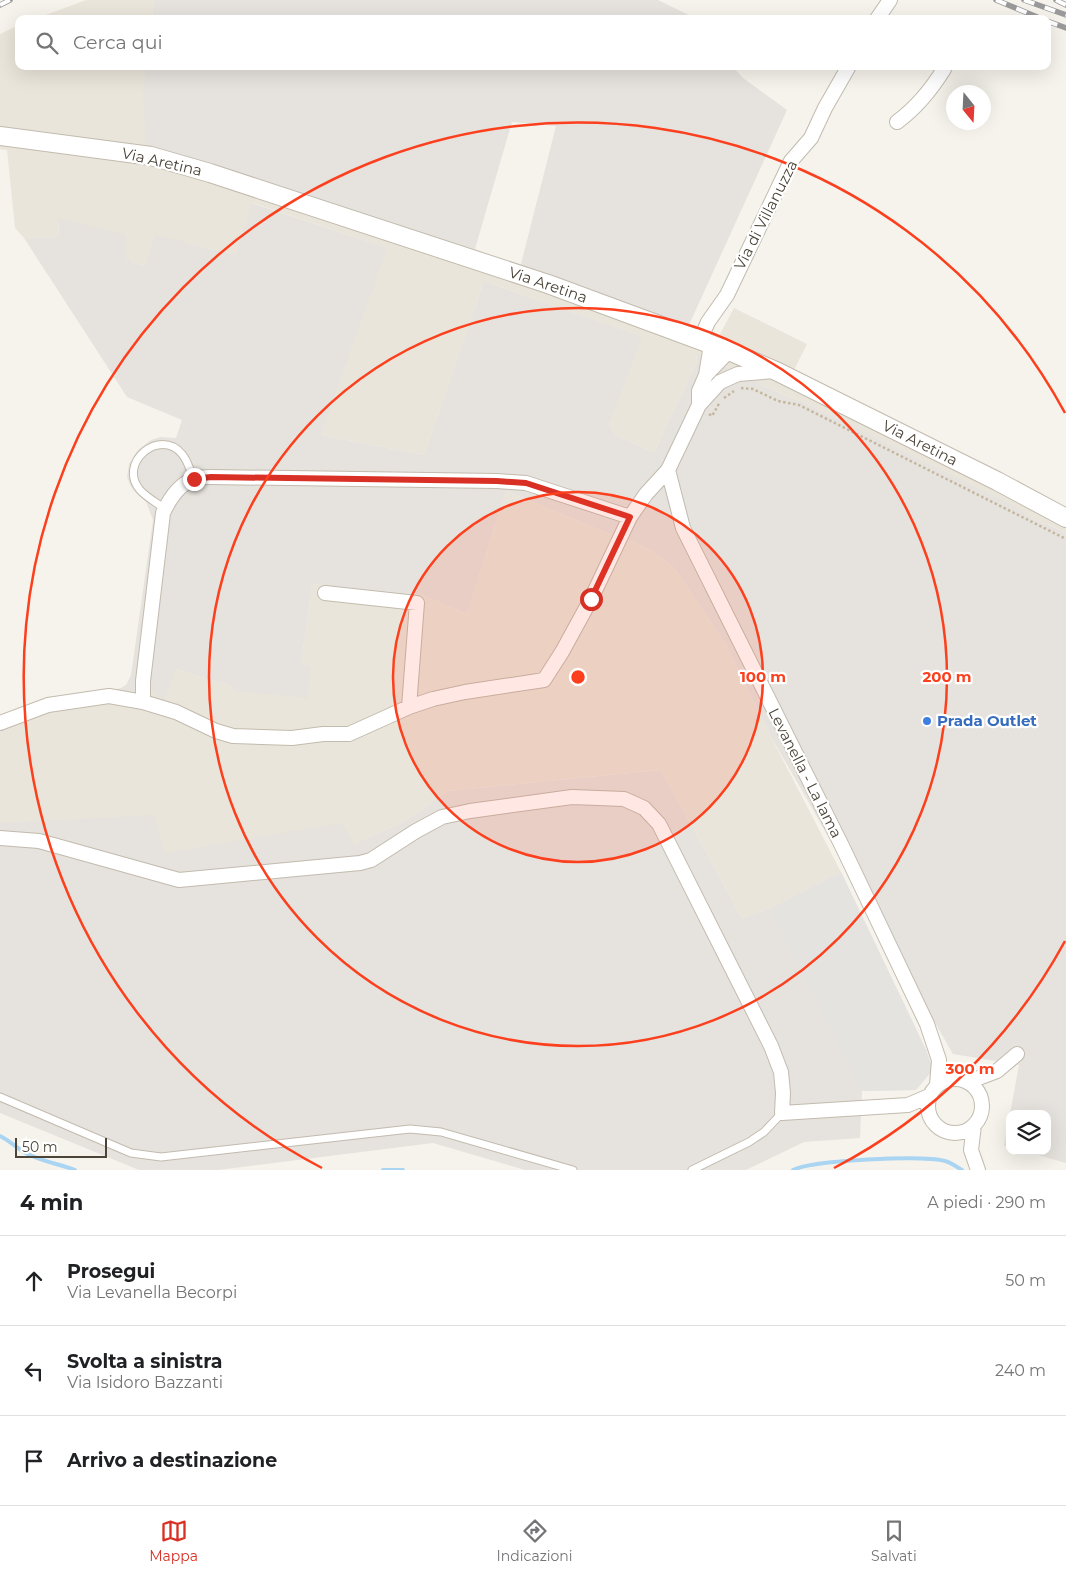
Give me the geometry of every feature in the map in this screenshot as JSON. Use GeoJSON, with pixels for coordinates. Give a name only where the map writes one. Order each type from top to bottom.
{"type":"FeatureCollection","features":[{"type":"Feature","properties":{"kind":"street"},"geometry":{"type":"LineString","coordinates":[[881,15],[890,0]]}},
{"type":"Feature","properties":{"kind":"street","name":"Via di Villanuzza"},"geometry":{"type":"LineString","coordinates":[[698,407],[699,392],[706,375],[705,343],[708,322],[727,295],[792,161],[811,138],[825,108],[848,70]]}},
{"type":"Feature","properties":{"kind":"street"},"geometry":{"type":"LineString","coordinates":[[897,122],[911,112],[934,86],[943,70]]}},
{"type":"Feature","properties":{"kind":"street","name":"Via Aretina"},"geometry":{"type":"LineString","coordinates":[[0,136],[152,156],[210,173],[548,284],[705,343],[729,350],[776,371],[997,481],[1066,518]]}},
{"type":"Feature","properties":{"kind":"street"},"geometry":{"type":"LineString","coordinates":[[706,375],[729,350]]}},
{"type":"Feature","properties":{"kind":"street"},"geometry":{"type":"LineString","coordinates":[[720,382],[729,350]]}},
{"type":"Feature","properties":{"kind":"street"},"geometry":{"type":"LineString","coordinates":[[0,723],[48,705],[110,696],[142,702],[176,712],[216,731],[232,736],[292,738],[323,734],[349,734],[409,707],[433,699],[465,692],[544,680],[562,652],[591,599],[630,517],[646,494],[668,470],[698,407],[720,382],[738,374],[776,371]]}},
{"type":"Feature","properties":{"kind":"street","name":"Levanella - La lama"},"geometry":{"type":"LineString","coordinates":[[668,470],[683,528],[846,855],[927,1024],[939,1060],[928,1111],[931,1119]]}},
{"type":"Feature","properties":{"kind":"street"},"geometry":{"type":"LineString","coordinates":[[142,702],[144,671],[165,509],[169,500],[184,485],[194,479],[211,477],[517,482],[526,483],[630,517]]}},
{"type":"Feature","properties":{"kind":"street"},"geometry":{"type":"LineString","coordinates":[[325,593],[418,603],[409,707]]}},
{"type":"Feature","properties":{"kind":"street"},"geometry":{"type":"LineString","coordinates":[[0,838],[39,841],[179,880],[370,860],[442,817],[470,811],[572,797],[624,799],[644,808],[659,824],[771,1046],[782,1072],[782,1112],[908,1105],[950,1079],[963,1081],[997,1070]]}},
{"type":"Feature","properties":{"kind":"street"},"geometry":{"type":"LineString","coordinates":[[974,1159],[974,1125],[981,1111],[980,1096],[997,1070],[1017,1054]]}},
{"type":"Feature","properties":{"kind":"street","name":"Levanella - La lama"},"geometry":{"type":"LineString","coordinates":[[939,1060],[963,1081],[976,1088],[980,1096]]}},
{"type":"Feature","properties":{"kind":"street"},"geometry":{"type":"LineString","coordinates":[[908,1105],[931,1119],[941,1129],[954,1133],[962,1132],[974,1125]]}},
{"type":"Feature","properties":{"kind":"street"},"geometry":{"type":"LineString","coordinates":[[954,1133],[974,1159]]}},
{"type":"Feature","properties":{"kind":"lane"},"geometry":{"type":"LineString","coordinates":[[165,509],[145,494],[136,484],[134,477],[135,462],[144,450],[157,444],[178,449],[187,460],[194,479]]}},
{"type":"Feature","properties":{"kind":"lane"},"geometry":{"type":"LineString","coordinates":[[0,1097],[131,1153],[161,1157],[410,1129],[441,1132],[573,1170]]}},
{"type":"Feature","properties":{"kind":"lane"},"geometry":{"type":"LineString","coordinates":[[692,1170],[749,1142],[764,1132],[782,1112]]}},
{"type":"Feature","properties":{"kind":"path"},"geometry":{"type":"LineString","coordinates":[[698,407],[712,416],[722,400],[732,392],[742,388],[753,389],[778,401],[799,406],[1066,539]]}},
{"type":"Feature","properties":{"kind":"shaded area"},"geometry":{"type":"Polygon","coordinates":[[[86,0],[154,0],[152,15],[46,15],[86,0]]]}},
{"type":"Feature","properties":{"kind":"shaded area"},"geometry":{"type":"Polygon","coordinates":[[[154,0],[658,0],[689,15],[152,15],[154,0]]]}},
{"type":"Feature","properties":{"kind":"shaded area"},"geometry":{"type":"Polygon","coordinates":[[[15,27],[15,70],[147,70],[146,149],[475,249],[520,268],[688,327],[719,336],[734,308],[807,344],[793,372],[1066,508],[1066,533],[1026,516],[1023,511],[804,402],[785,396],[696,354],[697,362],[654,452],[618,437],[609,425],[641,337],[484,281],[424,455],[321,435],[386,248],[253,203],[235,255],[186,242],[145,266],[130,262],[58,219],[59,237],[24,238],[15,228],[7,150],[0,149],[0,34],[15,27]]]}},
{"type":"Feature","properties":{"kind":"shaded area"},"geometry":{"type":"Polygon","coordinates":[[[146,70],[736,70],[743,78],[787,110],[688,327],[520,268],[556,126],[512,122],[475,249],[146,149],[143,90],[146,70]]]}},
{"type":"Feature","properties":{"kind":"shaded area"},"geometry":{"type":"Polygon","coordinates":[[[252,203],[387,248],[321,435],[424,455],[484,281],[642,337],[609,425],[618,437],[654,452],[697,362],[696,353],[785,396],[804,402],[1024,511],[1027,516],[1043,524],[1066,533],[1066,1163],[1038,1155],[1051,1155],[1051,1110],[1011,1110],[1019,1065],[953,1054],[770,735],[726,645],[674,568],[653,551],[506,491],[467,614],[422,595],[312,584],[301,665],[310,666],[308,698],[234,691],[233,687],[176,669],[164,701],[153,693],[150,684],[136,694],[102,693],[126,685],[131,675],[153,520],[146,502],[130,485],[127,477],[129,464],[138,450],[151,440],[160,437],[176,438],[182,420],[127,397],[24,238],[59,237],[58,218],[125,234],[126,258],[130,262],[145,266],[155,235],[235,255],[252,203]]]}},
{"type":"Feature","properties":{"kind":"shaded area"},"geometry":{"type":"Polygon","coordinates":[[[506,491],[612,535],[627,539],[653,551],[674,568],[726,645],[841,872],[771,908],[742,918],[661,770],[448,791],[401,823],[354,844],[164,853],[43,822],[0,823],[0,715],[44,701],[150,684],[176,669],[233,687],[301,665],[312,584],[422,595],[467,614],[506,491]]]}},
{"type":"Feature","properties":{"kind":"shaded area"},"geometry":{"type":"Polygon","coordinates":[[[661,770],[742,918],[771,908],[841,872],[927,1052],[916,1090],[862,1091],[860,1138],[804,1142],[746,1170],[525,1170],[433,1143],[218,1170],[139,1170],[0,1113],[0,823],[155,815],[164,853],[342,823],[354,844],[401,823],[448,791],[661,770]]]}},
{"type":"Feature","properties":{"kind":"shaded area"},"geometry":{"type":"Polygon","coordinates":[[[841,872],[927,1052],[933,1070],[916,1090],[862,1091],[771,908],[841,872]]]}},
{"type":"Feature","properties":{"kind":"waterway"},"geometry":{"type":"LineString","coordinates":[[0,1136],[26,1153],[75,1170]]}},
{"type":"Feature","properties":{"kind":"waterway"},"geometry":{"type":"LineString","coordinates":[[793,1170],[804,1166],[844,1161],[914,1158],[945,1161],[962,1170]]}},
{"type":"Feature","properties":{"kind":"waterway"},"geometry":{"type":"LineString","coordinates":[[383,1170],[403,1170]]}},
{"type":"Feature","properties":{"kind":"railway"},"geometry":{"type":"LineString","coordinates":[[0,5],[10,0]]}},
{"type":"Feature","properties":{"kind":"railway"},"geometry":{"type":"LineString","coordinates":[[996,0],[1032,15]]}},
{"type":"Feature","properties":{"kind":"railway"},"geometry":{"type":"LineString","coordinates":[[1024,0],[1066,15]]}},
{"type":"Feature","properties":{"kind":"railway"},"geometry":{"type":"LineString","coordinates":[[1056,0],[1066,5]]}},
{"type":"Feature","properties":{"kind":"railway"},"geometry":{"type":"LineString","coordinates":[[1051,22],[1066,28]]}},
{"type":"Feature","properties":{"kind":"place","name":"Prada Outlet"},"geometry":{"type":"Point","coordinates":[927,721]}},
{"type":"Feature","properties":{"kind":"route"},"geometry":{"type":"LineString","coordinates":[[194,479],[211,477],[526,483],[630,517],[591,599]]}}]}
